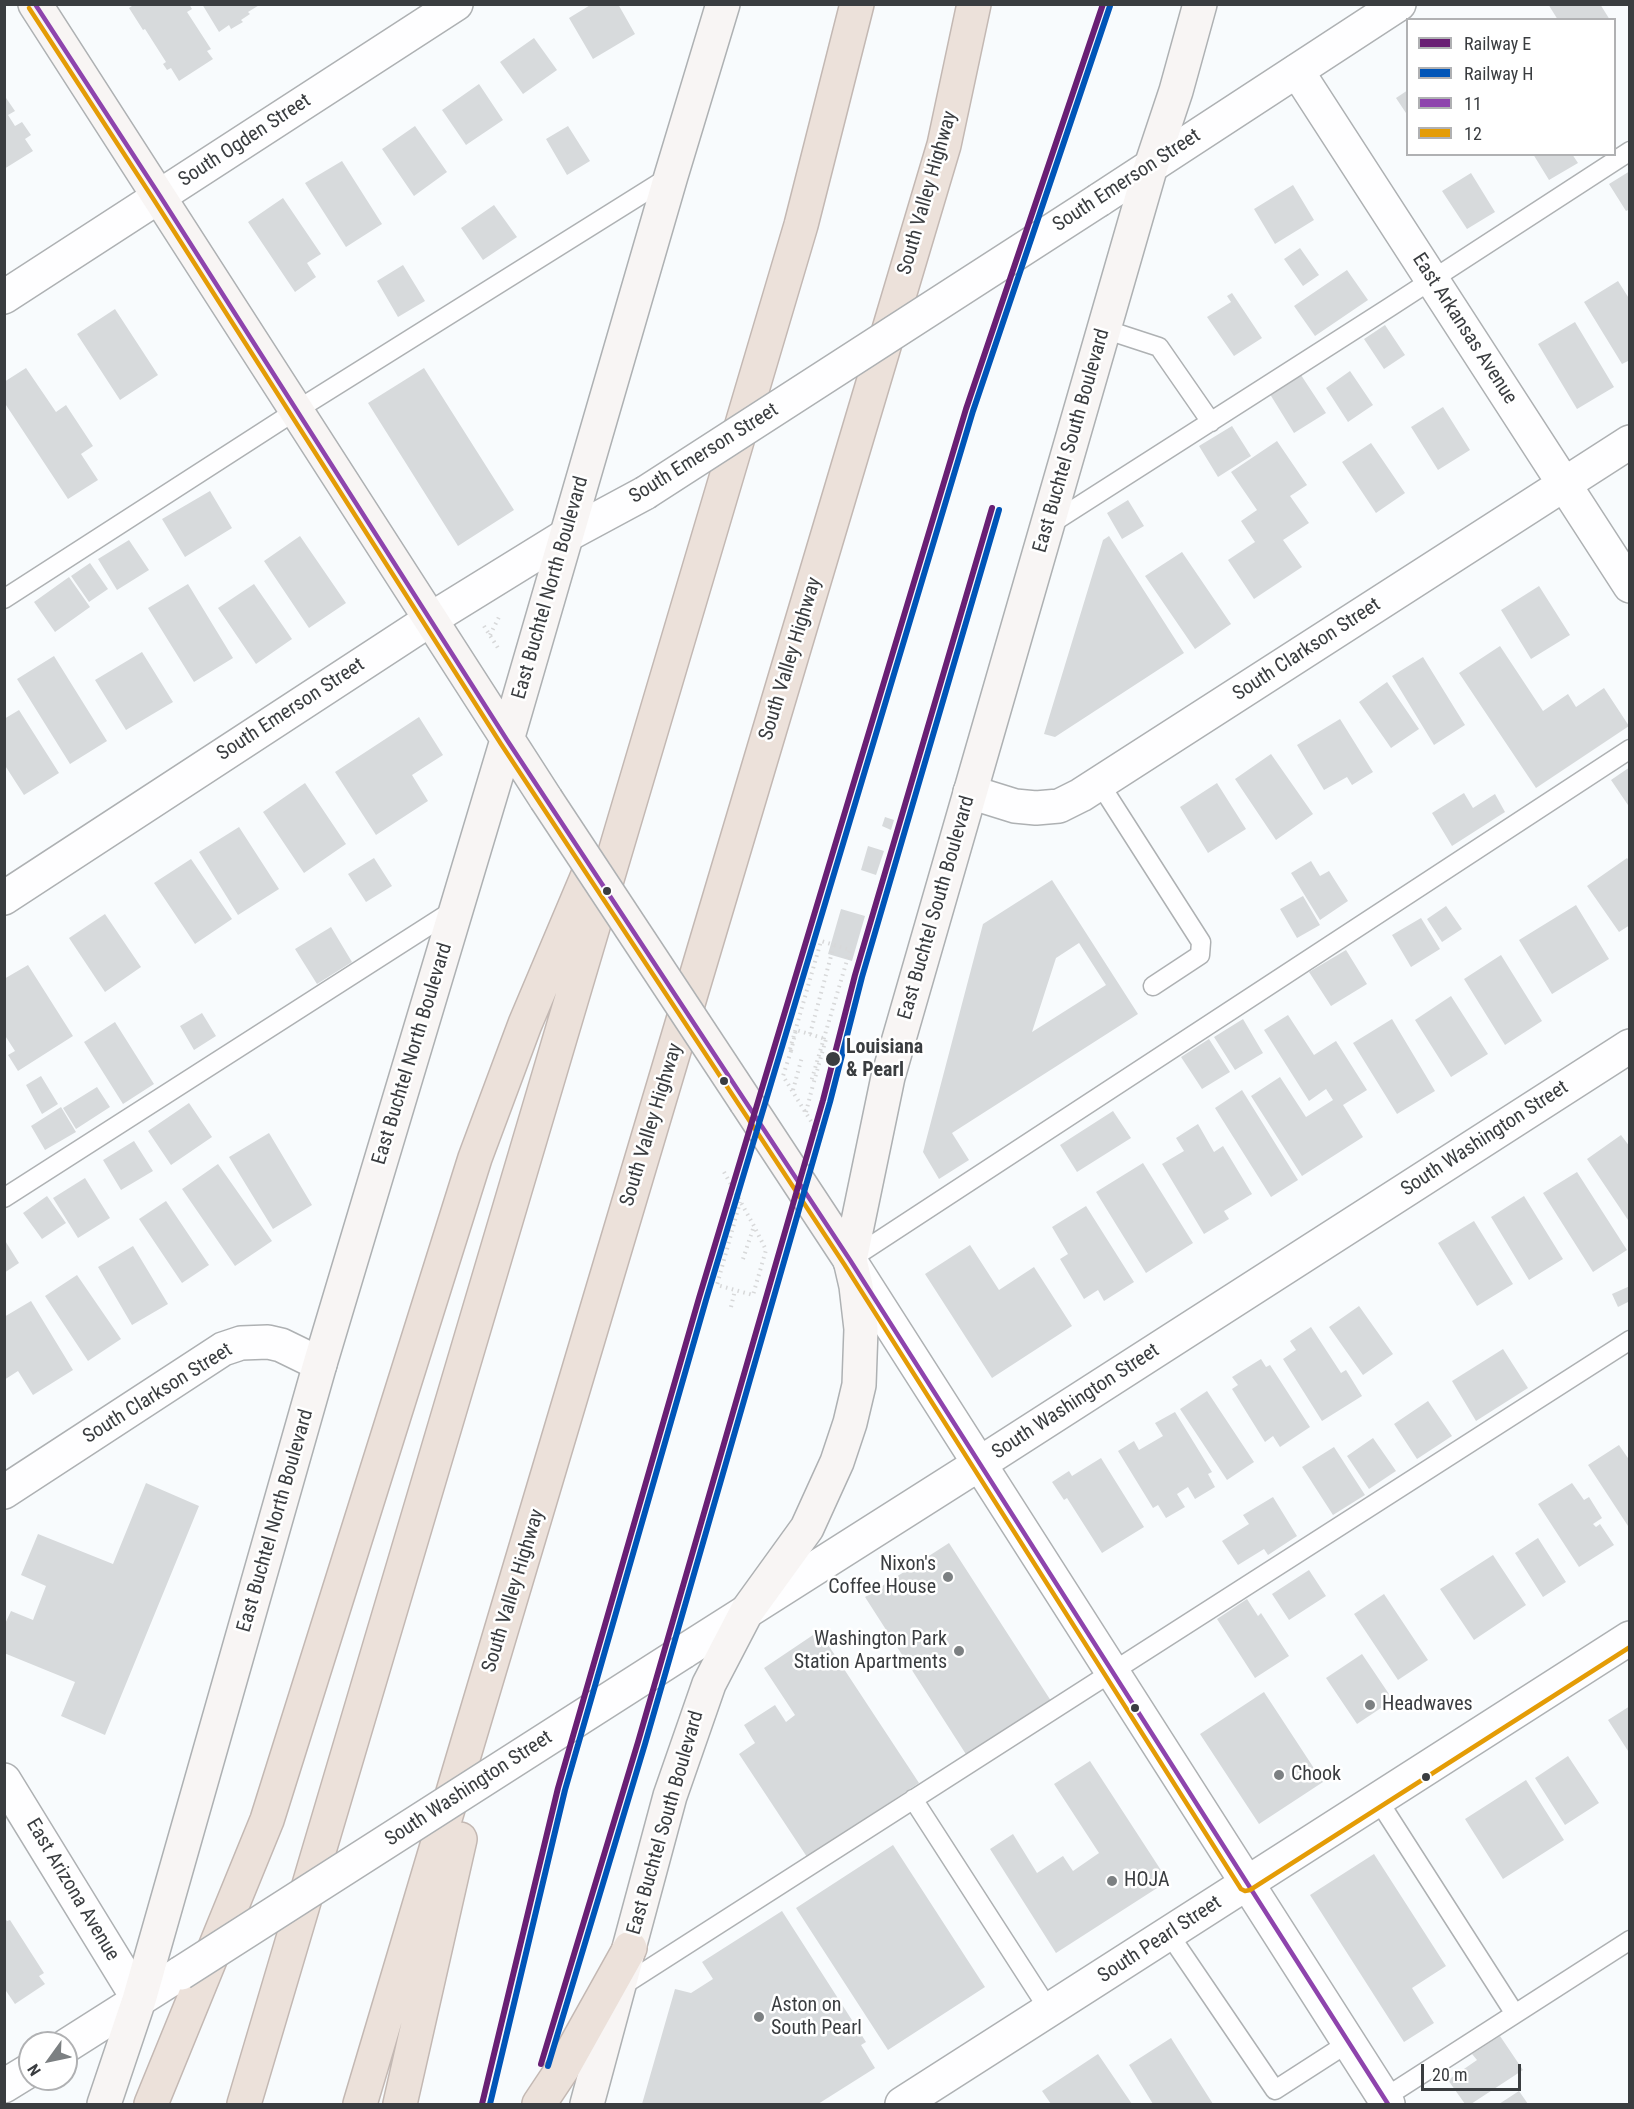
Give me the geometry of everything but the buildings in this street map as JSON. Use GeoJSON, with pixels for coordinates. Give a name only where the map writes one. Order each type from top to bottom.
{"type":"FeatureCollection","features":[{"type":"Feature","properties":{"kind":"highway"},"geometry":{"type":"LineString","coordinates":[[244,2104],[801,225],[857,4]]}},
{"type":"Feature","properties":{"kind":"highway","name":"South Valley Highway"},"geometry":{"type":"LineString","coordinates":[[360,2104],[944,145],[974,4]]}},
{"type":"Feature","properties":{"kind":"highway"},"geometry":{"type":"LineString","coordinates":[[151,2104],[267,1820],[480,1146],[525,1024],[609,823],[671,661]]}},
{"type":"Feature","properties":{"kind":"highway"},"geometry":{"type":"LineString","coordinates":[[400,2104],[523,1562]]}},
{"type":"Feature","properties":{"kind":"highway"},"geometry":{"type":"LineString","coordinates":[[539,2104],[563,2068],[630,1947]]}},
{"type":"Feature","properties":{"kind":"main road"},"geometry":{"type":"LineString","coordinates":[[35,4],[507,740],[849,1260]]}},
{"type":"Feature","properties":{"kind":"main road","name":"East Buchtel North Boulevard"},"geometry":{"type":"LineString","coordinates":[[104,2104],[139,2000],[320,1365],[507,740],[723,4]]}},
{"type":"Feature","properties":{"kind":"main road","name":"East Buchtel South Boulevard"},"geometry":{"type":"LineString","coordinates":[[587,2104],[670,1796],[709,1684],[747,1611],[807,1528],[837,1462],[850,1423],[859,1385],[861,1329],[856,1286],[849,1260],[888,1077],[1151,166],[1176,91],[1200,4]]}},
{"type":"Feature","properties":{"kind":"street","name":"South Ogden Street"},"geometry":{"type":"LineString","coordinates":[[4,297],[456,4]]}},
{"type":"Feature","properties":{"kind":"street","name":"South Emerson Street"},"geometry":{"type":"LineString","coordinates":[[4,898],[431,619],[567,535],[645,493],[1399,4]]}},
{"type":"Feature","properties":{"kind":"street","name":"East Arkansas Avenue"},"geometry":{"type":"LineString","coordinates":[[1297,71],[1629,586]]}},
{"type":"Feature","properties":{"kind":"street","name":"South Clarkson Street"},"geometry":{"type":"LineString","coordinates":[[970,792],[1015,806],[1036,808],[1059,806],[1100,784],[1629,442]]}},
{"type":"Feature","properties":{"kind":"street","name":"South Washington Street"},"geometry":{"type":"LineString","coordinates":[[78,2038],[1629,1046]]}},
{"type":"Feature","properties":{"kind":"street"},"geometry":{"type":"LineString","coordinates":[[849,1260],[1348,2043],[1382,2102]]}},
{"type":"Feature","properties":{"kind":"street","name":"South Clarkson Street"},"geometry":{"type":"LineString","coordinates":[[4,1492],[223,1349],[241,1343],[268,1342],[281,1345],[320,1365]]}},
{"type":"Feature","properties":{"kind":"street","name":"South Pearl Street"},"geometry":{"type":"LineString","coordinates":[[902,2104],[1629,1638]]}},
{"type":"Feature","properties":{"kind":"street","name":"East Arizona Avenue"},"geometry":{"type":"LineString","coordinates":[[8,1791],[139,2000]]}},
{"type":"Feature","properties":{"kind":"street"},"geometry":{"type":"LineString","coordinates":[[4,2086],[18,2077]]}},
{"type":"Feature","properties":{"kind":"lane"},"geometry":{"type":"LineString","coordinates":[[1047,526],[1629,151]]}},
{"type":"Feature","properties":{"kind":"lane"},"geometry":{"type":"LineString","coordinates":[[4,599],[297,410],[671,177]]}},
{"type":"Feature","properties":{"kind":"lane"},"geometry":{"type":"LineString","coordinates":[[1104,329],[1159,347],[1211,422]]}},
{"type":"Feature","properties":{"kind":"lane"},"geometry":{"type":"LineString","coordinates":[[849,1260],[1629,749]]}},
{"type":"Feature","properties":{"kind":"lane"},"geometry":{"type":"LineString","coordinates":[[1100,784],[1201,942],[1200,955],[1153,986]]}},
{"type":"Feature","properties":{"kind":"lane"},"geometry":{"type":"LineString","coordinates":[[4,1198],[457,907]]}},
{"type":"Feature","properties":{"kind":"lane"},"geometry":{"type":"LineString","coordinates":[[619,1988],[1629,1340]]}},
{"type":"Feature","properties":{"kind":"lane"},"geometry":{"type":"LineString","coordinates":[[913,1799],[1049,2010]]}},
{"type":"Feature","properties":{"kind":"lane"},"geometry":{"type":"LineString","coordinates":[[1377,1800],[1515,2014]]}},
{"type":"Feature","properties":{"kind":"lane"},"geometry":{"type":"LineString","coordinates":[[1169,1934],[1275,2090],[1348,2043]]}},
{"type":"Feature","properties":{"kind":"lane"},"geometry":{"type":"LineString","coordinates":[[1382,2102],[1629,1940]]}},
{"type":"Feature","properties":{"kind":"path"},"geometry":{"type":"LineString","coordinates":[[480,621],[501,652]]}},
{"type":"Feature","properties":{"kind":"path"},"geometry":{"type":"LineString","coordinates":[[806,1112],[850,950],[821,941],[783,1076],[822,1139]]}},
{"type":"Feature","properties":{"kind":"path"},"geometry":{"type":"LineString","coordinates":[[810,1034],[834,945]]}},
{"type":"Feature","properties":{"kind":"path"},"geometry":{"type":"LineString","coordinates":[[790,1050],[796,1030],[826,1039],[812,1084]]}},
{"type":"Feature","properties":{"kind":"path"},"geometry":{"type":"LineString","coordinates":[[793,1091],[802,1057]]}},
{"type":"Feature","properties":{"kind":"path"},"geometry":{"type":"LineString","coordinates":[[723,1173],[740,1202],[754,1226],[766,1250],[753,1295],[717,1285],[740,1202]]}},
{"type":"Feature","properties":{"kind":"path"},"geometry":{"type":"LineString","coordinates":[[743,1259],[754,1226]]}},
{"type":"Feature","properties":{"kind":"path"},"geometry":{"type":"LineString","coordinates":[[730,1307],[735,1290]]}},
{"type":"Feature","properties":{"kind":"rail line","name":"E"},"geometry":{"type":"LineString","coordinates":[[482,2104],[558,1788],[699,1298],[966,409],[1103,4]]}},
{"type":"Feature","properties":{"kind":"rail line","name":"H"},"geometry":{"type":"LineString","coordinates":[[490,2104],[565,1790],[706,1300],[973,411],[1110,6]]}},
{"type":"Feature","properties":{"kind":"rail line","name":"E"},"geometry":{"type":"LineString","coordinates":[[541,2064],[638,1742],[823,1100],[855,975],[992,508]]}},
{"type":"Feature","properties":{"kind":"rail line","name":"H"},"geometry":{"type":"LineString","coordinates":[[548,2066],[645,1744],[830,1102],[862,977],[999,510]]}},
{"type":"Feature","properties":{"kind":"transit line","name":"11"},"geometry":{"type":"LineString","coordinates":[[35,4],[507,740],[850,1260],[1388,2104]]}},
{"type":"Feature","properties":{"kind":"transit line","name":"12"},"geometry":{"type":"LineString","coordinates":[[29,8],[501,744],[844,1264],[1241,1889],[1250,1890],[1630,1647]]}},
{"type":"Feature","properties":{"kind":"place","name":"Louisiana & Pearl"},"geometry":{"type":"Point","coordinates":[833,1059]}},
{"type":"Feature","properties":{"kind":"place","name":"Nixon's Coffee House"},"geometry":{"type":"Point","coordinates":[948,1577]}},
{"type":"Feature","properties":{"kind":"place","name":"Washington Park Station Apartments"},"geometry":{"type":"Point","coordinates":[959,1651]}},
{"type":"Feature","properties":{"kind":"place","name":"Headwaves"},"geometry":{"type":"Point","coordinates":[1370,1705]}},
{"type":"Feature","properties":{"kind":"place","name":"Chook"},"geometry":{"type":"Point","coordinates":[1279,1775]}},
{"type":"Feature","properties":{"kind":"place","name":"HOJA"},"geometry":{"type":"Point","coordinates":[1112,1881]}},
{"type":"Feature","properties":{"kind":"place","name":"Aston on South Pearl"},"geometry":{"type":"Point","coordinates":[759,2017]}}]}
